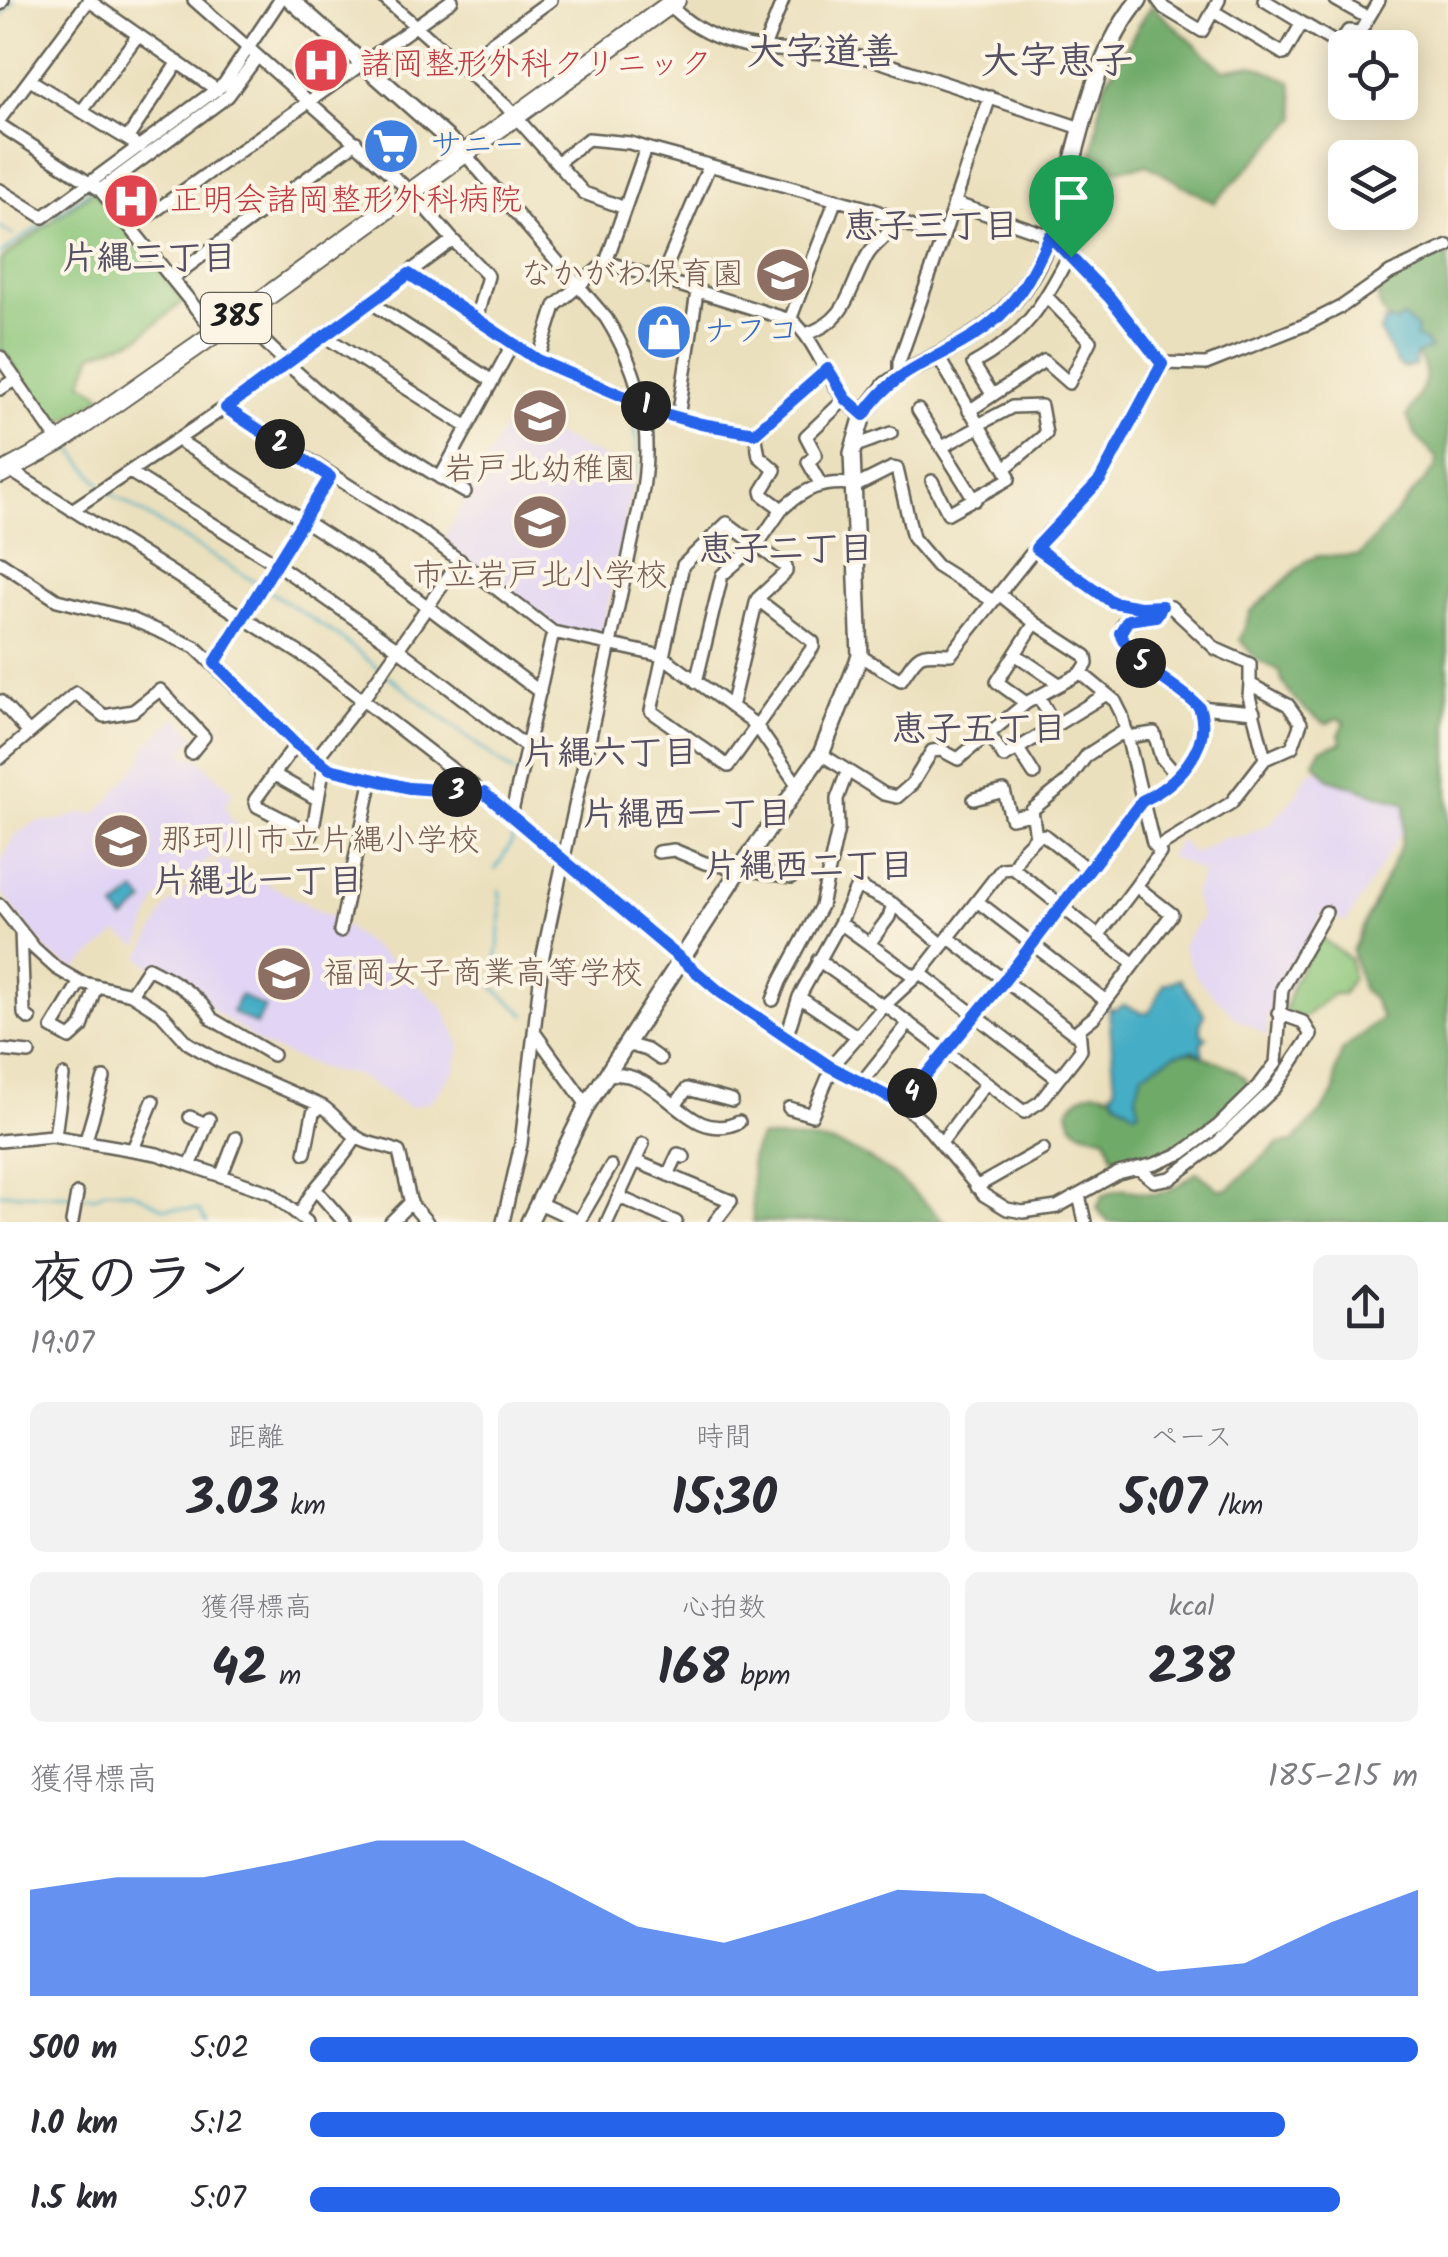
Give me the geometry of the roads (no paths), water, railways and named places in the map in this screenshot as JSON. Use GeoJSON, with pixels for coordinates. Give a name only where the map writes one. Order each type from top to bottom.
{"type":"FeatureCollection","features":[{"type":"Feature","properties":{"kind":"highway","name":"385"},"geometry":{"type":"LineString","coordinates":[[3,470],[59,442],[240,316],[670,2]]}},
{"type":"Feature","properties":{"kind":"main road"},"geometry":{"type":"LineString","coordinates":[[291,0],[465,154]]}},
{"type":"Feature","properties":{"kind":"main road"},"geometry":{"type":"LineString","coordinates":[[529,1222],[587,1105],[740,870],[821,754],[860,656],[852,486],[853,447],[864,415],[898,376],[975,335],[1006,310],[1035,268],[1050,236],[1080,128],[1108,51],[1121,22],[1140,0]]}},
{"type":"Feature","properties":{"kind":"street"},"geometry":{"type":"LineString","coordinates":[[215,332],[96,186],[0,122],[89,0],[218,90]]}},
{"type":"Feature","properties":{"kind":"street"},"geometry":{"type":"LineString","coordinates":[[194,0],[411,192],[488,276],[476,319]]}},
{"type":"Feature","properties":{"kind":"street"},"geometry":{"type":"LineString","coordinates":[[0,190],[44,217],[96,186],[228,96],[280,0]]}},
{"type":"Feature","properties":{"kind":"street"},"geometry":{"type":"LineString","coordinates":[[386,0],[516,116],[584,192],[624,208]]}},
{"type":"Feature","properties":{"kind":"street"},"geometry":{"type":"LineString","coordinates":[[131,228],[452,0]]}},
{"type":"Feature","properties":{"kind":"street"},"geometry":{"type":"LineString","coordinates":[[461,66],[551,0]]}},
{"type":"Feature","properties":{"kind":"street"},"geometry":{"type":"LineString","coordinates":[[763,50],[783,0]]}},
{"type":"Feature","properties":{"kind":"street"},"geometry":{"type":"LineString","coordinates":[[1158,0],[1164,8],[1202,31],[1216,6],[1284,54],[1302,23]]}},
{"type":"Feature","properties":{"kind":"street"},"geometry":{"type":"LineString","coordinates":[[1264,0],[1339,44],[1348,31],[1360,32],[1379,0]]}},
{"type":"Feature","properties":{"kind":"street"},"geometry":{"type":"LineString","coordinates":[[1336,0],[1368,18]]}},
{"type":"Feature","properties":{"kind":"street"},"geometry":{"type":"LineString","coordinates":[[670,2],[707,33],[747,48],[848,54],[1080,128]]}},
{"type":"Feature","properties":{"kind":"street"},"geometry":{"type":"LineString","coordinates":[[82,111],[138,35]]}},
{"type":"Feature","properties":{"kind":"street"},"geometry":{"type":"LineString","coordinates":[[96,186],[140,147],[218,90],[253,53]]}},
{"type":"Feature","properties":{"kind":"street"},"geometry":{"type":"LineString","coordinates":[[126,139],[178,62]]}},
{"type":"Feature","properties":{"kind":"street"},"geometry":{"type":"LineString","coordinates":[[30,80],[140,147]]}},
{"type":"Feature","properties":{"kind":"street"},"geometry":{"type":"LineString","coordinates":[[898,376],[990,97]]}},
{"type":"Feature","properties":{"kind":"street"},"geometry":{"type":"LineString","coordinates":[[558,162],[588,139],[630,143],[836,200],[896,219],[942,240]]}},
{"type":"Feature","properties":{"kind":"street"},"geometry":{"type":"LineString","coordinates":[[172,278],[356,142]]}},
{"type":"Feature","properties":{"kind":"street"},"geometry":{"type":"LineString","coordinates":[[538,360],[555,306],[606,262],[646,148]]}},
{"type":"Feature","properties":{"kind":"street"},"geometry":{"type":"LineString","coordinates":[[465,154],[579,286],[621,342],[647,426],[646,473],[543,955],[521,1144],[503,1222]]}},
{"type":"Feature","properties":{"kind":"street"},"geometry":{"type":"LineString","coordinates":[[660,279],[709,166]]}},
{"type":"Feature","properties":{"kind":"street"},"geometry":{"type":"LineString","coordinates":[[790,320],[836,200]]}},
{"type":"Feature","properties":{"kind":"street"},"geometry":{"type":"LineString","coordinates":[[954,203],[1050,236],[1116,306],[1162,364]]}},
{"type":"Feature","properties":{"kind":"street"},"geometry":{"type":"LineString","coordinates":[[806,334],[829,322],[848,304],[870,250],[889,235],[896,219]]}},
{"type":"Feature","properties":{"kind":"street"},"geometry":{"type":"LineString","coordinates":[[72,510],[226,408],[454,240]]}},
{"type":"Feature","properties":{"kind":"street"},"geometry":{"type":"LineString","coordinates":[[1162,364],[1206,364],[1307,324],[1341,308],[1390,273],[1448,246]]}},
{"type":"Feature","properties":{"kind":"street"},"geometry":{"type":"LineString","coordinates":[[992,394],[974,364],[1011,341],[1036,315],[1069,255]]}},
{"type":"Feature","properties":{"kind":"street"},"geometry":{"type":"LineString","coordinates":[[606,262],[790,320],[806,334],[846,399],[864,415]]}},
{"type":"Feature","properties":{"kind":"street"},"geometry":{"type":"LineString","coordinates":[[409,274],[538,360],[678,418],[755,433]]}},
{"type":"Feature","properties":{"kind":"street"},"geometry":{"type":"LineString","coordinates":[[678,418],[698,292]]}},
{"type":"Feature","properties":{"kind":"street"},"geometry":{"type":"LineString","coordinates":[[969,410],[1044,361],[1069,383],[1090,341],[1047,297]]}},
{"type":"Feature","properties":{"kind":"street"},"geometry":{"type":"LineString","coordinates":[[370,302],[491,380]]}},
{"type":"Feature","properties":{"kind":"street"},"geometry":{"type":"LineString","coordinates":[[240,316],[326,402],[465,492]]}},
{"type":"Feature","properties":{"kind":"street"},"geometry":{"type":"LineString","coordinates":[[324,336],[466,426]]}},
{"type":"Feature","properties":{"kind":"street"},"geometry":{"type":"LineString","coordinates":[[440,478],[512,345]]}},
{"type":"Feature","properties":{"kind":"street"},"geometry":{"type":"LineString","coordinates":[[932,481],[948,513],[1008,479],[1006,468],[937,355]]}},
{"type":"Feature","properties":{"kind":"street"},"geometry":{"type":"LineString","coordinates":[[0,357],[59,442]]}},
{"type":"Feature","properties":{"kind":"street"},"geometry":{"type":"LineString","coordinates":[[860,656],[901,680],[923,653],[950,654],[1036,548],[1100,480],[1162,364]]}},
{"type":"Feature","properties":{"kind":"street"},"geometry":{"type":"LineString","coordinates":[[755,433],[828,369]]}},
{"type":"Feature","properties":{"kind":"street"},"geometry":{"type":"LineString","coordinates":[[0,389],[16,379]]}},
{"type":"Feature","properties":{"kind":"street"},"geometry":{"type":"LineString","coordinates":[[821,485],[808,462],[816,456],[806,436],[846,399]]}},
{"type":"Feature","properties":{"kind":"street"},"geometry":{"type":"LineString","coordinates":[[942,447],[1012,407],[1040,406],[1046,434],[1006,468]]}},
{"type":"Feature","properties":{"kind":"street"},"geometry":{"type":"LineString","coordinates":[[226,408],[394,514],[553,632],[662,656],[756,725],[798,786]]}},
{"type":"Feature","properties":{"kind":"street"},"geometry":{"type":"LineString","coordinates":[[918,410],[974,500]]}},
{"type":"Feature","properties":{"kind":"street"},"geometry":{"type":"LineString","coordinates":[[755,433],[759,456],[775,470],[762,496],[782,509]]}},
{"type":"Feature","properties":{"kind":"street"},"geometry":{"type":"LineString","coordinates":[[853,447],[891,434]]}},
{"type":"Feature","properties":{"kind":"street"},"geometry":{"type":"LineString","coordinates":[[178,440],[304,520],[428,606],[540,692]]}},
{"type":"Feature","properties":{"kind":"street"},"geometry":{"type":"LineString","coordinates":[[696,682],[722,574],[758,545],[782,509],[805,488],[852,486],[892,468],[898,469],[909,526],[920,547],[937,566],[996,598],[1086,656],[1087,664],[1081,673],[1032,700],[988,732],[958,759],[932,750],[912,784],[897,797],[884,794],[821,754]]}},
{"type":"Feature","properties":{"kind":"street"},"geometry":{"type":"LineString","coordinates":[[3,470],[315,663],[484,793],[681,962],[831,1067],[902,1104],[996,1204],[1023,1212],[1057,1207],[1118,1172],[1182,1153],[1198,1142],[1258,1087],[1276,1063],[1278,1013],[1286,979],[1326,912]]}},
{"type":"Feature","properties":{"kind":"street"},"geometry":{"type":"LineString","coordinates":[[130,472],[276,563],[528,748]]}},
{"type":"Feature","properties":{"kind":"street"},"geometry":{"type":"LineString","coordinates":[[215,663],[330,477]]}},
{"type":"Feature","properties":{"kind":"street"},"geometry":{"type":"LineString","coordinates":[[731,708],[757,599],[787,570],[726,522],[683,565],[651,711],[728,766],[813,647],[813,642],[757,599]]}},
{"type":"Feature","properties":{"kind":"street"},"geometry":{"type":"LineString","coordinates":[[1036,548],[1112,602],[1177,611],[1216,649],[1250,664],[1249,696],[1265,759]]}},
{"type":"Feature","properties":{"kind":"street"},"geometry":{"type":"LineString","coordinates":[[296,744],[254,803],[312,834],[320,762],[460,560]]}},
{"type":"Feature","properties":{"kind":"street"},"geometry":{"type":"LineString","coordinates":[[0,562],[50,596],[129,618],[164,636],[189,643],[320,762],[409,788],[484,793]]}},
{"type":"Feature","properties":{"kind":"street"},"geometry":{"type":"LineString","coordinates":[[1162,606],[1156,616],[1128,620],[1120,633],[1128,650],[1199,707],[1254,712]]}},
{"type":"Feature","properties":{"kind":"street"},"geometry":{"type":"LineString","coordinates":[[1035,624],[997,682],[1032,700],[1055,726]]}},
{"type":"Feature","properties":{"kind":"street"},"geometry":{"type":"LineString","coordinates":[[511,816],[553,632]]}},
{"type":"Feature","properties":{"kind":"street"},"geometry":{"type":"LineString","coordinates":[[1015,654],[1059,684]]}},
{"type":"Feature","properties":{"kind":"street"},"geometry":{"type":"LineString","coordinates":[[1081,673],[1119,708],[1153,844],[1160,853],[1098,936]]}},
{"type":"Feature","properties":{"kind":"street"},"geometry":{"type":"LineString","coordinates":[[1157,848],[1232,804],[1265,759],[1292,747],[1301,723],[1296,712],[1250,684]]}},
{"type":"Feature","properties":{"kind":"street"},"geometry":{"type":"LineString","coordinates":[[0,758],[76,694],[104,716],[133,710],[160,690],[204,737],[191,752]]}},
{"type":"Feature","properties":{"kind":"street"},"geometry":{"type":"LineString","coordinates":[[988,732],[1004,757],[1106,695]]}},
{"type":"Feature","properties":{"kind":"street"},"geometry":{"type":"LineString","coordinates":[[0,701],[29,732]]}},
{"type":"Feature","properties":{"kind":"street"},"geometry":{"type":"LineString","coordinates":[[902,1104],[1004,981],[1142,801],[1159,792],[1193,757],[1202,725],[1199,707]]}},
{"type":"Feature","properties":{"kind":"street"},"geometry":{"type":"LineString","coordinates":[[1036,837],[1032,810],[1068,782],[1087,754],[1127,734],[1154,733],[1161,757],[1177,776]]}},
{"type":"Feature","properties":{"kind":"street"},"geometry":{"type":"LineString","coordinates":[[1018,748],[1034,774]]}},
{"type":"Feature","properties":{"kind":"street"},"geometry":{"type":"LineString","coordinates":[[773,1000],[821,906],[838,828],[837,799],[848,772]]}},
{"type":"Feature","properties":{"kind":"street"},"geometry":{"type":"LineString","coordinates":[[273,774],[317,798]]}},
{"type":"Feature","properties":{"kind":"street"},"geometry":{"type":"LineString","coordinates":[[340,931],[372,778]]}},
{"type":"Feature","properties":{"kind":"street"},"geometry":{"type":"LineString","coordinates":[[974,798],[1004,791],[1012,818],[1032,814]]}},
{"type":"Feature","properties":{"kind":"street"},"geometry":{"type":"LineString","coordinates":[[789,1108],[812,1115],[831,1067],[884,1006],[918,975],[1002,870],[1012,868],[1022,850],[1036,837],[1044,835],[1088,870]]}},
{"type":"Feature","properties":{"kind":"street"},"geometry":{"type":"LineString","coordinates":[[658,852],[674,850],[695,860],[792,878]]}},
{"type":"Feature","properties":{"kind":"street"},"geometry":{"type":"LineString","coordinates":[[1012,868],[1134,964]]}},
{"type":"Feature","properties":{"kind":"street"},"geometry":{"type":"LineString","coordinates":[[786,1038],[799,997],[857,886],[893,904],[1080,1038]]}},
{"type":"Feature","properties":{"kind":"street"},"geometry":{"type":"LineString","coordinates":[[818,960],[909,1023],[1024,1112],[1040,1102],[1080,1050],[1079,1029],[1172,914],[1136,886]]}},
{"type":"Feature","properties":{"kind":"street"},"geometry":{"type":"LineString","coordinates":[[978,901],[1106,1000]]}},
{"type":"Feature","properties":{"kind":"street"},"geometry":{"type":"LineString","coordinates":[[868,944],[890,916],[893,904]]}},
{"type":"Feature","properties":{"kind":"street"},"geometry":{"type":"LineString","coordinates":[[0,905],[56,968],[80,982],[131,994],[161,1012],[188,1043],[322,1106],[356,1137],[398,1152],[411,1202],[427,1222]]}},
{"type":"Feature","properties":{"kind":"street"},"geometry":{"type":"LineString","coordinates":[[840,923],[1058,1078]]}},
{"type":"Feature","properties":{"kind":"street"},"geometry":{"type":"LineString","coordinates":[[21,931],[24,1014],[30,1019]]}},
{"type":"Feature","properties":{"kind":"street"},"geometry":{"type":"LineString","coordinates":[[131,994],[148,968],[192,996],[212,1019],[273,1055]]}},
{"type":"Feature","properties":{"kind":"street"},"geometry":{"type":"LineString","coordinates":[[80,982],[52,1028],[70,1038],[82,1027],[96,986]]}},
{"type":"Feature","properties":{"kind":"street"},"geometry":{"type":"LineString","coordinates":[[799,997],[858,1037]]}},
{"type":"Feature","properties":{"kind":"street"},"geometry":{"type":"LineString","coordinates":[[1138,1168],[1154,1181],[1172,1178],[1216,1144],[1275,1088],[1311,1035],[1303,1022],[1278,1013]]}},
{"type":"Feature","properties":{"kind":"street"},"geometry":{"type":"LineString","coordinates":[[862,1082],[909,1023]]}},
{"type":"Feature","properties":{"kind":"street"},"geometry":{"type":"LineString","coordinates":[[534,1032],[587,1105]]}},
{"type":"Feature","properties":{"kind":"street"},"geometry":{"type":"LineString","coordinates":[[626,1044],[660,1059]]}},
{"type":"Feature","properties":{"kind":"street"},"geometry":{"type":"LineString","coordinates":[[0,1050],[29,1053]]}},
{"type":"Feature","properties":{"kind":"street"},"geometry":{"type":"LineString","coordinates":[[607,1075],[634,1075],[702,1126],[722,1127],[739,1122]]}},
{"type":"Feature","properties":{"kind":"street"},"geometry":{"type":"LineString","coordinates":[[55,1136],[63,1076]]}},
{"type":"Feature","properties":{"kind":"street"},"geometry":{"type":"LineString","coordinates":[[86,1140],[104,1078]]}},
{"type":"Feature","properties":{"kind":"street"},"geometry":{"type":"LineString","coordinates":[[941,1143],[986,1083]]}},
{"type":"Feature","properties":{"kind":"street"},"geometry":{"type":"LineString","coordinates":[[676,1104],[687,1089],[732,1102]]}},
{"type":"Feature","properties":{"kind":"street"},"geometry":{"type":"LineString","coordinates":[[132,1148],[153,1101]]}},
{"type":"Feature","properties":{"kind":"street"},"geometry":{"type":"LineString","coordinates":[[305,1153],[313,1113],[322,1106]]}},
{"type":"Feature","properties":{"kind":"street"},"geometry":{"type":"LineString","coordinates":[[190,1118],[208,1121],[191,1164]]}},
{"type":"Feature","properties":{"kind":"street"},"geometry":{"type":"LineString","coordinates":[[0,1142],[55,1136],[132,1148],[271,1193],[300,1216]]}},
{"type":"Feature","properties":{"kind":"street"},"geometry":{"type":"LineString","coordinates":[[284,1222],[300,1216],[306,1200],[356,1137]]}},
{"type":"Feature","properties":{"kind":"street"},"geometry":{"type":"LineString","coordinates":[[222,1174],[236,1138]]}},
{"type":"Feature","properties":{"kind":"street"},"geometry":{"type":"LineString","coordinates":[[607,1222],[643,1144]]}},
{"type":"Feature","properties":{"kind":"street"},"geometry":{"type":"LineString","coordinates":[[976,1187],[1044,1149]]}},
{"type":"Feature","properties":{"kind":"street"},"geometry":{"type":"LineString","coordinates":[[668,1175],[678,1154]]}},
{"type":"Feature","properties":{"kind":"street"},"geometry":{"type":"LineString","coordinates":[[635,1161],[730,1201],[715,1222]]}},
{"type":"Feature","properties":{"kind":"street"},"geometry":{"type":"LineString","coordinates":[[538,1202],[565,1219],[580,1222],[612,1166]]}},
{"type":"Feature","properties":{"kind":"street"},"geometry":{"type":"LineString","coordinates":[[316,1191],[344,1222]]}},
{"type":"Feature","properties":{"kind":"street"},"geometry":{"type":"LineString","coordinates":[[72,1222],[77,1194]]}},
{"type":"Feature","properties":{"kind":"street"},"geometry":{"type":"LineString","coordinates":[[1079,1195],[1086,1222]]}},
{"type":"Feature","properties":{"kind":"street"},"geometry":{"type":"LineString","coordinates":[[620,1197],[676,1222]]}},
{"type":"Feature","properties":{"kind":"street"},"geometry":{"type":"LineString","coordinates":[[390,1222],[411,1202]]}},
{"type":"Feature","properties":{"kind":"water"},"geometry":{"type":"Polygon","coordinates":[[[1403,317],[1417,329],[1416,338],[1424,340],[1430,349],[1416,354],[1415,366],[1403,368],[1380,332],[1384,321],[1396,322],[1403,317]]]}},
{"type":"Feature","properties":{"kind":"water"},"geometry":{"type":"Polygon","coordinates":[[[136,891],[145,902],[124,920],[115,909],[136,891]]]}},
{"type":"Feature","properties":{"kind":"water"},"geometry":{"type":"Polygon","coordinates":[[[1180,979],[1205,1015],[1200,1024],[1202,1035],[1207,1037],[1201,1044],[1203,1056],[1194,1050],[1176,1054],[1142,1074],[1136,1113],[1116,1100],[1111,1091],[1115,1090],[1109,1008],[1124,1005],[1143,1013],[1150,1011],[1164,984],[1180,979]]]}},
{"type":"Feature","properties":{"kind":"water"},"geometry":{"type":"Polygon","coordinates":[[[240,995],[265,1008],[256,1025],[232,1012],[240,995]]]}},
{"type":"Feature","properties":{"kind":"waterway"},"geometry":{"type":"LineString","coordinates":[[0,18],[14,0]]}},
{"type":"Feature","properties":{"kind":"waterway"},"geometry":{"type":"LineString","coordinates":[[256,48],[267,29]]}},
{"type":"Feature","properties":{"kind":"waterway"},"geometry":{"type":"LineString","coordinates":[[54,216],[92,188]]}},
{"type":"Feature","properties":{"kind":"waterway"},"geometry":{"type":"LineString","coordinates":[[0,254],[48,220]]}},
{"type":"Feature","properties":{"kind":"waterway"},"geometry":{"type":"LineString","coordinates":[[0,227],[13,235]]}},
{"type":"Feature","properties":{"kind":"waterway"},"geometry":{"type":"LineString","coordinates":[[471,322],[505,345]]}},
{"type":"Feature","properties":{"kind":"waterway"},"geometry":{"type":"LineString","coordinates":[[33,395],[56,427]]}},
{"type":"Feature","properties":{"kind":"waterway"},"geometry":{"type":"LineString","coordinates":[[632,406],[637,474]]}},
{"type":"Feature","properties":{"kind":"waterway"},"geometry":{"type":"LineString","coordinates":[[72,449],[100,484]]}},
{"type":"Feature","properties":{"kind":"waterway"},"geometry":{"type":"LineString","coordinates":[[110,493],[258,584]]}},
{"type":"Feature","properties":{"kind":"waterway"},"geometry":{"type":"LineString","coordinates":[[268,590],[378,668]]}},
{"type":"Feature","properties":{"kind":"waterway"},"geometry":{"type":"LineString","coordinates":[[387,675],[514,773]]}},
{"type":"Feature","properties":{"kind":"waterway"},"geometry":{"type":"LineString","coordinates":[[495,870],[512,842],[511,829]]}},
{"type":"Feature","properties":{"kind":"waterway"},"geometry":{"type":"LineString","coordinates":[[499,890],[494,988],[526,1015]]}},
{"type":"Feature","properties":{"kind":"waterway"},"geometry":{"type":"LineString","coordinates":[[82,1196],[95,1197],[105,1190],[133,1192],[163,1208],[199,1210],[207,1222]]}},
{"type":"Feature","properties":{"kind":"waterway"},"geometry":{"type":"LineString","coordinates":[[0,1193],[74,1196]]}},
{"type":"Feature","properties":{"kind":"place","name":"諸岡整形外科クリニック"},"geometry":{"type":"Point","coordinates":[321,65]}},
{"type":"Feature","properties":{"kind":"place","name":"サニー"},"geometry":{"type":"Point","coordinates":[391,146]}},
{"type":"Feature","properties":{"kind":"place","name":"正明会諸岡整形外科病院"},"geometry":{"type":"Point","coordinates":[131,201]}},
{"type":"Feature","properties":{"kind":"place","name":"なかがわ保育園"},"geometry":{"type":"Point","coordinates":[783,275]}},
{"type":"Feature","properties":{"kind":"place","name":"ナフコ"},"geometry":{"type":"Point","coordinates":[664,332]}},
{"type":"Feature","properties":{"kind":"place","name":"岩戸北幼稚園"},"geometry":{"type":"Point","coordinates":[540,416]}},
{"type":"Feature","properties":{"kind":"place","name":"市立岩戸北小学校"},"geometry":{"type":"Point","coordinates":[540,522]}},
{"type":"Feature","properties":{"kind":"place","name":"那珂川市立片縄小学校"},"geometry":{"type":"Point","coordinates":[121,841]}},
{"type":"Feature","properties":{"kind":"place","name":"福岡女子商業高等学校"},"geometry":{"type":"Point","coordinates":[284,974]}},
{"type":"Feature","properties":{"kind":"district","name":"大字道善"},"geometry":{"type":"Point","coordinates":[823,54]}},
{"type":"Feature","properties":{"kind":"district","name":"大字恵子"},"geometry":{"type":"Point","coordinates":[1057,63]}},
{"type":"Feature","properties":{"kind":"district","name":"恵子三丁目"},"geometry":{"type":"Point","coordinates":[931,228]}},
{"type":"Feature","properties":{"kind":"district","name":"片縄三丁目"},"geometry":{"type":"Point","coordinates":[149,260]}},
{"type":"Feature","properties":{"kind":"district","name":"恵子二丁目"},"geometry":{"type":"Point","coordinates":[786,551]}},
{"type":"Feature","properties":{"kind":"district","name":"恵子五丁目"},"geometry":{"type":"Point","coordinates":[979,731]}},
{"type":"Feature","properties":{"kind":"district","name":"片縄六丁目"},"geometry":{"type":"Point","coordinates":[610,755]}},
{"type":"Feature","properties":{"kind":"district","name":"片縄西一丁目"},"geometry":{"type":"Point","coordinates":[687,816]}},
{"type":"Feature","properties":{"kind":"district","name":"片縄西二丁目"},"geometry":{"type":"Point","coordinates":[809,868]}},
{"type":"Feature","properties":{"kind":"district","name":"片縄北一丁目"},"geometry":{"type":"Point","coordinates":[258,883]}}]}
